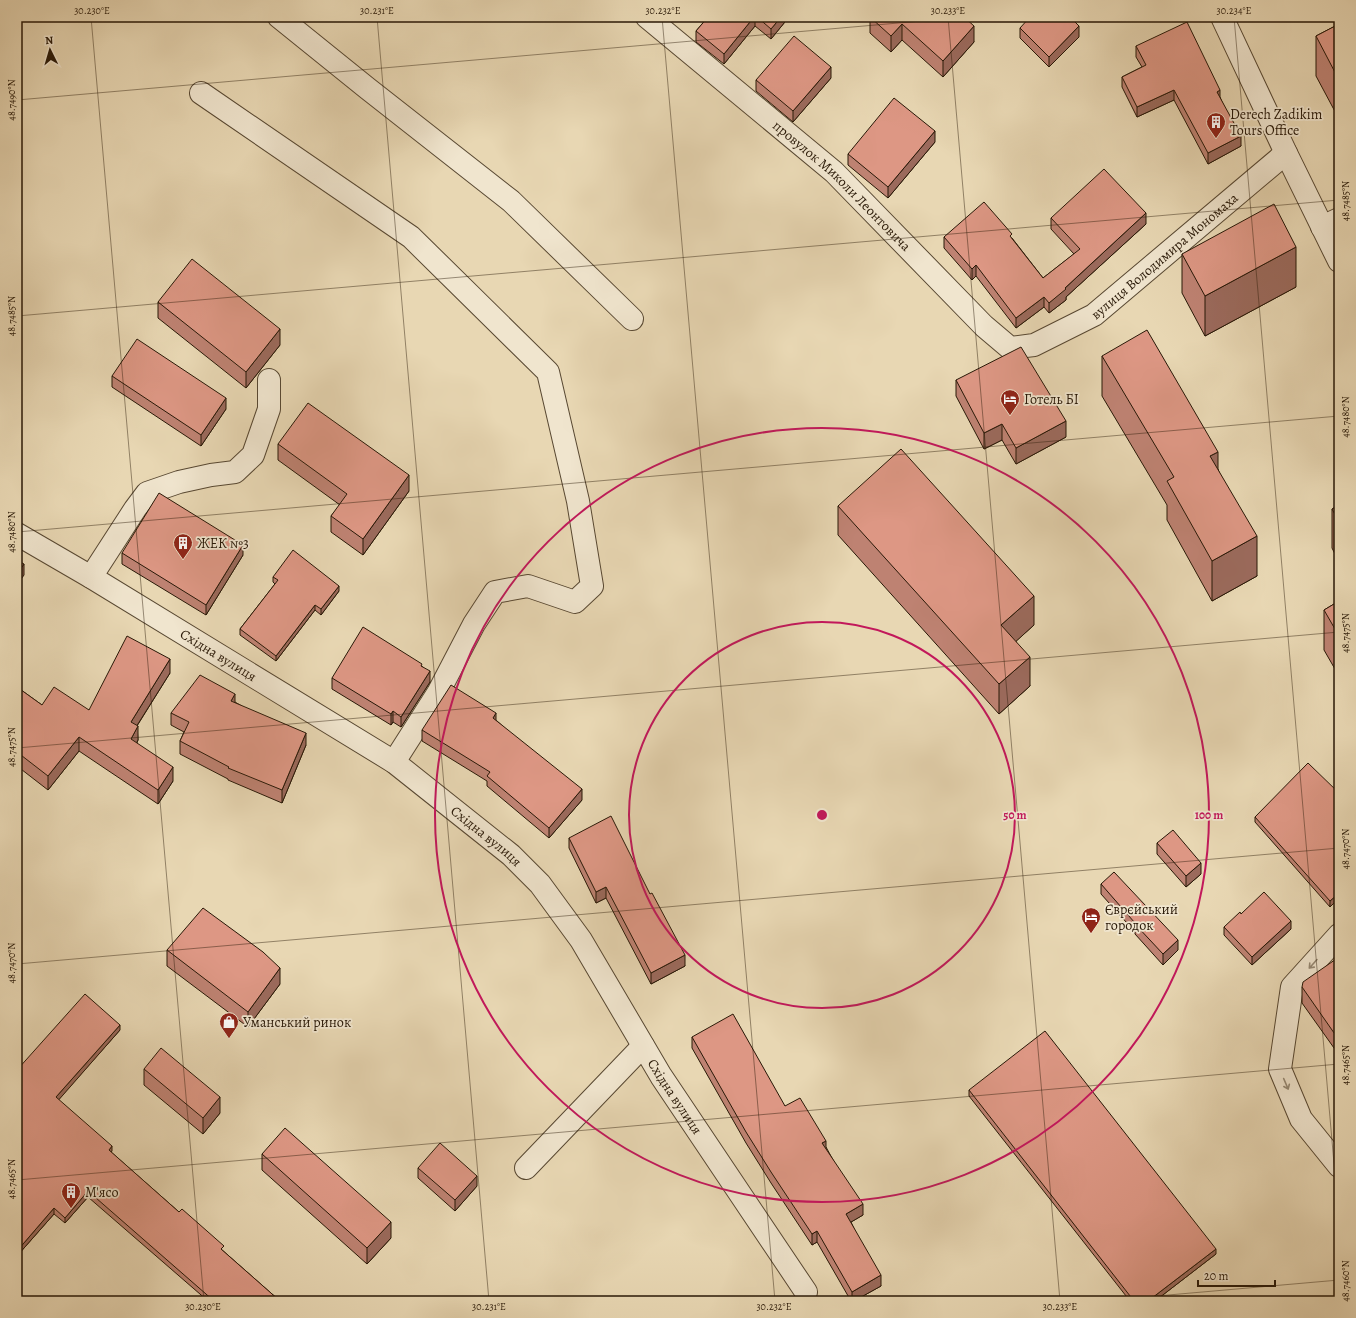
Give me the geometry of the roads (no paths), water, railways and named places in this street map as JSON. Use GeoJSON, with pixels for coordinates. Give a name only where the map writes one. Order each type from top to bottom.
{"type":"FeatureCollection","features":[{"type":"Feature","properties":{"kind":"street"},"geometry":{"type":"LineString","coordinates":[[279,17],[511,201],[632,319]]}},
{"type":"Feature","properties":{"kind":"street","name":"провулок Миколи Леонтовича"},"geometry":{"type":"LineString","coordinates":[[647,17],[834,172],[984,326],[1010,348],[1034,344]]}},
{"type":"Feature","properties":{"kind":"street"},"geometry":{"type":"LineString","coordinates":[[1222,17],[1286,153],[1330,223],[1339,261]]}},
{"type":"Feature","properties":{"kind":"street"},"geometry":{"type":"LineString","coordinates":[[201,93],[411,237],[548,372],[578,501],[592,586],[575,602],[528,586],[495,592],[474,624],[438,693],[394,762]]}},
{"type":"Feature","properties":{"kind":"street","name":"вулиця Володимира Мономаха"},"geometry":{"type":"LineString","coordinates":[[1034,344],[1094,315],[1286,153]]}},
{"type":"Feature","properties":{"kind":"street"},"geometry":{"type":"LineString","coordinates":[[91,576],[147,493],[179,482],[211,475],[235,472],[253,455],[269,409],[269,380]]}},
{"type":"Feature","properties":{"kind":"street","name":"Східна вулиця"},"geometry":{"type":"LineString","coordinates":[[17,534],[91,576],[394,762],[511,856],[540,884],[581,940],[660,1076],[806,1292]]}},
{"type":"Feature","properties":{"kind":"street"},"geometry":{"type":"LineString","coordinates":[[1339,935],[1292,987],[1280,1069],[1301,1119],[1339,1166]]}},
{"type":"Feature","properties":{"kind":"street"},"geometry":{"type":"LineString","coordinates":[[526,1168],[643,1046]]}},
{"type":"Feature","properties":{"kind":"place","name":"Derech Zadikim Tours Office"},"geometry":{"type":"Point","coordinates":[1216,139]}},
{"type":"Feature","properties":{"kind":"place","name":"Готель БІ"},"geometry":{"type":"Point","coordinates":[1010,416]}},
{"type":"Feature","properties":{"kind":"place","name":"ЖЕК №3"},"geometry":{"type":"Point","coordinates":[183,560]}},
{"type":"Feature","properties":{"kind":"place","name":"Єврєйський городок"},"geometry":{"type":"Point","coordinates":[1091,934]}},
{"type":"Feature","properties":{"kind":"place","name":"Уманський ринок"},"geometry":{"type":"Point","coordinates":[229,1039]}},
{"type":"Feature","properties":{"kind":"place","name":"М'ясо"},"geometry":{"type":"Point","coordinates":[71,1209]}}]}
